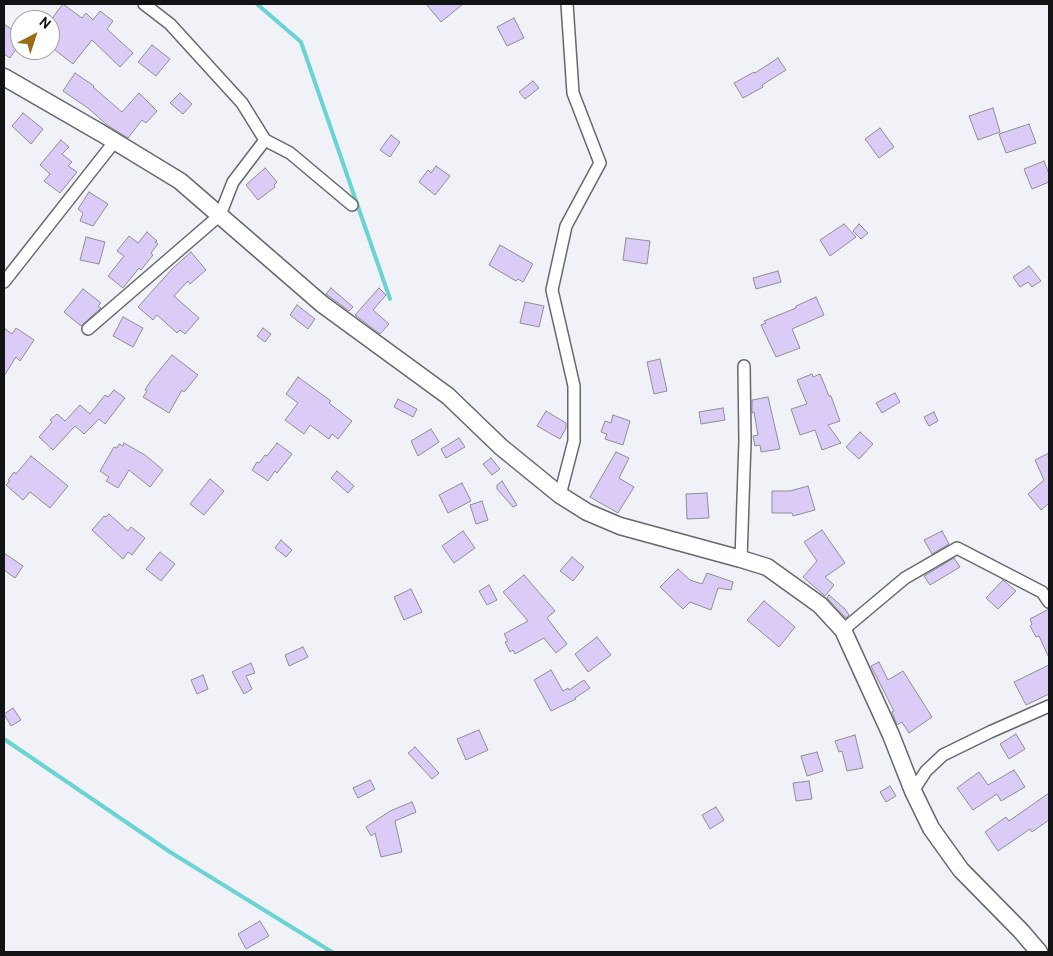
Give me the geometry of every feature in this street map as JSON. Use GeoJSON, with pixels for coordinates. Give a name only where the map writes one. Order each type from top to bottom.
{"type":"FeatureCollection","features":[{"type":"Feature","properties":{"kind":"street"},"geometry":{"type":"LineString","coordinates":[[144,4],[170,24],[242,103],[265,140],[290,153],[352,205]]}},
{"type":"Feature","properties":{"kind":"street"},"geometry":{"type":"LineString","coordinates":[[560,495],[574,441],[574,386],[552,290],[566,226],[600,163],[573,93],[567,4]]}},
{"type":"Feature","properties":{"kind":"street"},"geometry":{"type":"LineString","coordinates":[[4,77],[116,141],[180,181],[322,304],[448,396],[501,447],[560,495],[587,512],[620,526],[767,567],[820,605],[843,630],[931,828],[961,870],[1039,952]]}},
{"type":"Feature","properties":{"kind":"street"},"geometry":{"type":"LineString","coordinates":[[88,329],[220,215],[233,182],[265,140]]}},
{"type":"Feature","properties":{"kind":"street"},"geometry":{"type":"LineString","coordinates":[[4,282],[116,141]]}},
{"type":"Feature","properties":{"kind":"street"},"geometry":{"type":"LineString","coordinates":[[741,559],[745,441],[744,366]]}},
{"type":"Feature","properties":{"kind":"street"},"geometry":{"type":"LineString","coordinates":[[843,630],[905,578],[956,548],[1042,592],[1049,602]]}},
{"type":"Feature","properties":{"kind":"street"},"geometry":{"type":"LineString","coordinates":[[913,791],[926,771],[943,756],[990,732],[1049,706]]}},
{"type":"Feature","properties":{"kind":"building"},"geometry":{"type":"Polygon","coordinates":[[[63,4],[82,18],[86,13],[93,20],[100,11],[113,21],[107,29],[133,53],[120,67],[92,40],[73,64],[60,54],[60,10],[58,10],[63,4]]]}},
{"type":"Feature","properties":{"kind":"building"},"geometry":{"type":"Polygon","coordinates":[[[426,4],[463,4],[441,22],[426,4]]]}},
{"type":"Feature","properties":{"kind":"building"},"geometry":{"type":"Polygon","coordinates":[[[514,18],[524,38],[507,46],[497,27],[514,18]]]}},
{"type":"Feature","properties":{"kind":"building"},"geometry":{"type":"Polygon","coordinates":[[[4,24],[10,28],[10,58],[4,54],[4,24]]]}},
{"type":"Feature","properties":{"kind":"building"},"geometry":{"type":"Polygon","coordinates":[[[152,45],[170,59],[156,76],[138,62],[152,45]]]}},
{"type":"Feature","properties":{"kind":"building"},"geometry":{"type":"Polygon","coordinates":[[[778,58],[786,70],[762,85],[763,87],[743,98],[734,83],[755,73],[778,58]]]}},
{"type":"Feature","properties":{"kind":"building"},"geometry":{"type":"Polygon","coordinates":[[[75,73],[94,86],[122,112],[139,93],[157,111],[146,123],[142,120],[128,138],[107,125],[88,108],[63,91],[75,73]]]}},
{"type":"Feature","properties":{"kind":"building"},"geometry":{"type":"Polygon","coordinates":[[[533,81],[539,88],[525,99],[519,92],[533,81]]]}},
{"type":"Feature","properties":{"kind":"building"},"geometry":{"type":"Polygon","coordinates":[[[180,93],[192,104],[183,114],[170,103],[180,93]]]}},
{"type":"Feature","properties":{"kind":"building"},"geometry":{"type":"Polygon","coordinates":[[[993,108],[1000,132],[978,140],[969,116],[993,108]]]}},
{"type":"Feature","properties":{"kind":"building"},"geometry":{"type":"Polygon","coordinates":[[[23,113],[43,129],[31,144],[12,126],[23,113]]]}},
{"type":"Feature","properties":{"kind":"building"},"geometry":{"type":"Polygon","coordinates":[[[1029,124],[1036,143],[1006,153],[999,134],[1029,124]]]}},
{"type":"Feature","properties":{"kind":"building"},"geometry":{"type":"Polygon","coordinates":[[[880,128],[894,147],[879,158],[865,139],[880,128]]]}},
{"type":"Feature","properties":{"kind":"building"},"geometry":{"type":"Polygon","coordinates":[[[391,135],[400,142],[390,157],[380,150],[391,135]]]}},
{"type":"Feature","properties":{"kind":"building"},"geometry":{"type":"Polygon","coordinates":[[[61,140],[69,147],[62,154],[72,162],[68,166],[77,172],[60,193],[44,181],[50,174],[40,165],[61,140]]]}},
{"type":"Feature","properties":{"kind":"building"},"geometry":{"type":"Polygon","coordinates":[[[1044,161],[1049,174],[1049,182],[1032,189],[1024,169],[1044,161]]]}},
{"type":"Feature","properties":{"kind":"building"},"geometry":{"type":"Polygon","coordinates":[[[436,166],[450,176],[435,195],[419,182],[428,170],[431,173],[436,166]]]}},
{"type":"Feature","properties":{"kind":"building"},"geometry":{"type":"Polygon","coordinates":[[[265,168],[277,182],[274,185],[275,187],[258,200],[246,185],[265,168]]]}},
{"type":"Feature","properties":{"kind":"building"},"geometry":{"type":"Polygon","coordinates":[[[89,192],[108,204],[93,226],[80,221],[83,213],[78,209],[89,192]]]}},
{"type":"Feature","properties":{"kind":"building"},"geometry":{"type":"Polygon","coordinates":[[[844,224],[856,237],[830,256],[820,240],[844,224]]]}},
{"type":"Feature","properties":{"kind":"building"},"geometry":{"type":"Polygon","coordinates":[[[859,224],[868,233],[861,239],[853,231],[859,224]]]}},
{"type":"Feature","properties":{"kind":"building"},"geometry":{"type":"Polygon","coordinates":[[[147,232],[158,244],[151,253],[153,255],[141,270],[139,268],[123,288],[108,276],[124,256],[117,251],[129,236],[138,243],[147,232]]]}},
{"type":"Feature","properties":{"kind":"building"},"geometry":{"type":"Polygon","coordinates":[[[86,237],[105,242],[99,264],[80,260],[86,237]]]}},
{"type":"Feature","properties":{"kind":"building"},"geometry":{"type":"Polygon","coordinates":[[[626,238],[650,241],[647,264],[623,260],[626,238]]]}},
{"type":"Feature","properties":{"kind":"building"},"geometry":{"type":"Polygon","coordinates":[[[500,245],[533,264],[523,282],[518,279],[516,281],[489,265],[500,245]]]}},
{"type":"Feature","properties":{"kind":"building"},"geometry":{"type":"Polygon","coordinates":[[[191,252],[206,270],[190,284],[188,281],[174,296],[199,318],[185,334],[180,330],[177,333],[157,315],[153,320],[138,307],[172,269],[191,252]]]}},
{"type":"Feature","properties":{"kind":"building"},"geometry":{"type":"Polygon","coordinates":[[[1029,266],[1041,281],[1032,287],[1028,282],[1020,287],[1013,277],[1029,266]]]}},
{"type":"Feature","properties":{"kind":"building"},"geometry":{"type":"Polygon","coordinates":[[[778,271],[781,282],[756,289],[753,278],[778,271]]]}},
{"type":"Feature","properties":{"kind":"building"},"geometry":{"type":"Polygon","coordinates":[[[331,288],[353,307],[349,311],[326,294],[331,288]]]}},
{"type":"Feature","properties":{"kind":"building"},"geometry":{"type":"Polygon","coordinates":[[[379,288],[386,295],[373,310],[389,324],[380,334],[355,315],[379,288]]]}},
{"type":"Feature","properties":{"kind":"building"},"geometry":{"type":"Polygon","coordinates":[[[83,289],[101,303],[98,306],[101,308],[81,326],[64,312],[83,289]]]}},
{"type":"Feature","properties":{"kind":"building"},"geometry":{"type":"Polygon","coordinates":[[[816,297],[824,315],[792,329],[800,348],[776,357],[761,325],[766,323],[764,321],[796,308],[796,306],[816,297]]]}},
{"type":"Feature","properties":{"kind":"building"},"geometry":{"type":"Polygon","coordinates":[[[525,302],[544,306],[539,327],[520,323],[525,302]]]}},
{"type":"Feature","properties":{"kind":"building"},"geometry":{"type":"Polygon","coordinates":[[[297,305],[315,319],[308,329],[290,315],[297,305]]]}},
{"type":"Feature","properties":{"kind":"building"},"geometry":{"type":"Polygon","coordinates":[[[123,317],[143,328],[133,347],[113,336],[123,317]]]}},
{"type":"Feature","properties":{"kind":"building"},"geometry":{"type":"Polygon","coordinates":[[[4,328],[12,334],[16,328],[34,340],[20,361],[16,357],[4,376],[4,328]]]}},
{"type":"Feature","properties":{"kind":"building"},"geometry":{"type":"Polygon","coordinates":[[[263,328],[271,334],[265,342],[257,336],[263,328]]]}},
{"type":"Feature","properties":{"kind":"building"},"geometry":{"type":"Polygon","coordinates":[[[172,355],[198,375],[184,392],[182,390],[169,413],[143,397],[150,382],[172,355]]]}},
{"type":"Feature","properties":{"kind":"building"},"geometry":{"type":"Polygon","coordinates":[[[660,359],[667,391],[654,394],[647,362],[660,359]]]}},
{"type":"Feature","properties":{"kind":"building"},"geometry":{"type":"Polygon","coordinates":[[[812,374],[813,377],[820,374],[829,396],[831,396],[840,421],[828,425],[841,443],[822,450],[815,430],[800,435],[791,409],[807,404],[797,380],[812,374]]]}},
{"type":"Feature","properties":{"kind":"building"},"geometry":{"type":"Polygon","coordinates":[[[298,377],[331,401],[329,403],[352,421],[338,439],[332,434],[329,439],[310,425],[304,434],[285,420],[298,403],[286,394],[298,377]]]}},
{"type":"Feature","properties":{"kind":"building"},"geometry":{"type":"Polygon","coordinates":[[[114,390],[125,398],[105,424],[99,419],[84,434],[75,426],[53,450],[39,437],[52,422],[50,420],[57,414],[65,421],[80,405],[90,414],[105,395],[108,397],[114,390]]]}},
{"type":"Feature","properties":{"kind":"building"},"geometry":{"type":"Polygon","coordinates":[[[895,393],[900,402],[882,413],[876,403],[895,393]]]}},
{"type":"Feature","properties":{"kind":"building"},"geometry":{"type":"Polygon","coordinates":[[[768,397],[780,449],[761,452],[760,445],[755,446],[753,436],[758,435],[754,412],[752,413],[752,400],[768,397]]]}},
{"type":"Feature","properties":{"kind":"building"},"geometry":{"type":"Polygon","coordinates":[[[398,399],[417,409],[413,417],[394,407],[398,399]]]}},
{"type":"Feature","properties":{"kind":"building"},"geometry":{"type":"Polygon","coordinates":[[[723,408],[725,420],[701,424],[699,412],[723,408]]]}},
{"type":"Feature","properties":{"kind":"building"},"geometry":{"type":"Polygon","coordinates":[[[546,411],[566,423],[566,428],[560,439],[537,426],[546,411]]]}},
{"type":"Feature","properties":{"kind":"building"},"geometry":{"type":"Polygon","coordinates":[[[934,412],[938,421],[929,426],[924,417],[934,412]]]}},
{"type":"Feature","properties":{"kind":"building"},"geometry":{"type":"Polygon","coordinates":[[[613,415],[630,421],[623,445],[605,439],[607,434],[601,432],[605,421],[611,423],[613,415]]]}},
{"type":"Feature","properties":{"kind":"building"},"geometry":{"type":"Polygon","coordinates":[[[431,429],[439,442],[418,456],[411,441],[431,429]]]}},
{"type":"Feature","properties":{"kind":"building"},"geometry":{"type":"Polygon","coordinates":[[[860,432],[873,444],[859,459],[846,447],[860,432]]]}},
{"type":"Feature","properties":{"kind":"building"},"geometry":{"type":"Polygon","coordinates":[[[459,438],[465,447],[446,458],[441,449],[459,438]]]}},
{"type":"Feature","properties":{"kind":"building"},"geometry":{"type":"Polygon","coordinates":[[[124,443],[145,455],[163,470],[150,487],[129,470],[118,488],[106,481],[109,477],[100,471],[114,447],[117,448],[119,444],[123,446],[124,443]]]}},
{"type":"Feature","properties":{"kind":"building"},"geometry":{"type":"Polygon","coordinates":[[[277,443],[292,454],[268,481],[252,470],[257,462],[259,463],[265,455],[267,456],[277,443]]]}},
{"type":"Feature","properties":{"kind":"building"},"geometry":{"type":"Polygon","coordinates":[[[616,452],[629,458],[619,478],[634,487],[618,513],[590,497],[616,452]]]}},
{"type":"Feature","properties":{"kind":"building"},"geometry":{"type":"Polygon","coordinates":[[[1049,453],[1049,503],[1041,510],[1028,494],[1044,480],[1035,460],[1049,453]]]}},
{"type":"Feature","properties":{"kind":"building"},"geometry":{"type":"Polygon","coordinates":[[[31,456],[68,486],[50,508],[30,492],[23,500],[6,485],[14,472],[16,474],[31,456]]]}},
{"type":"Feature","properties":{"kind":"building"},"geometry":{"type":"Polygon","coordinates":[[[491,458],[500,469],[492,475],[483,464],[491,458]]]}},
{"type":"Feature","properties":{"kind":"building"},"geometry":{"type":"Polygon","coordinates":[[[337,471],[354,486],[348,493],[331,478],[337,471]]]}},
{"type":"Feature","properties":{"kind":"building"},"geometry":{"type":"Polygon","coordinates":[[[210,479],[224,491],[204,515],[190,504],[210,479]]]}},
{"type":"Feature","properties":{"kind":"building"},"geometry":{"type":"Polygon","coordinates":[[[502,481],[517,505],[513,507],[497,489],[497,485],[502,481]]]}},
{"type":"Feature","properties":{"kind":"building"},"geometry":{"type":"Polygon","coordinates":[[[462,483],[471,501],[448,513],[439,495],[462,483]]]}},
{"type":"Feature","properties":{"kind":"building"},"geometry":{"type":"Polygon","coordinates":[[[808,486],[815,510],[793,516],[792,513],[772,513],[772,491],[790,491],[808,486]]]}},
{"type":"Feature","properties":{"kind":"building"},"geometry":{"type":"Polygon","coordinates":[[[707,493],[709,518],[687,519],[686,494],[707,493]]]}},
{"type":"Feature","properties":{"kind":"building"},"geometry":{"type":"Polygon","coordinates":[[[482,501],[488,520],[476,524],[470,505],[482,501]]]}},
{"type":"Feature","properties":{"kind":"building"},"geometry":{"type":"Polygon","coordinates":[[[109,514],[128,531],[131,527],[145,538],[132,555],[128,552],[123,559],[92,530],[104,516],[106,517],[109,514]]]}},
{"type":"Feature","properties":{"kind":"building"},"geometry":{"type":"Polygon","coordinates":[[[822,530],[845,563],[825,577],[834,585],[825,596],[803,577],[817,561],[804,542],[822,530]]]}},
{"type":"Feature","properties":{"kind":"building"},"geometry":{"type":"Polygon","coordinates":[[[463,531],[475,548],[454,563],[442,546],[463,531]]]}},
{"type":"Feature","properties":{"kind":"building"},"geometry":{"type":"Polygon","coordinates":[[[942,531],[949,544],[932,554],[924,540],[942,531]]]}},
{"type":"Feature","properties":{"kind":"building"},"geometry":{"type":"Polygon","coordinates":[[[281,540],[292,550],[286,557],[275,548],[281,540]]]}},
{"type":"Feature","properties":{"kind":"building"},"geometry":{"type":"Polygon","coordinates":[[[160,552],[175,564],[161,581],[146,569],[160,552]]]}},
{"type":"Feature","properties":{"kind":"building"},"geometry":{"type":"Polygon","coordinates":[[[4,553],[23,566],[15,578],[4,570],[4,553]]]}},
{"type":"Feature","properties":{"kind":"building"},"geometry":{"type":"Polygon","coordinates":[[[572,557],[584,567],[573,581],[560,571],[572,557]]]}},
{"type":"Feature","properties":{"kind":"building"},"geometry":{"type":"Polygon","coordinates":[[[954,558],[960,567],[930,585],[924,576],[954,558]]]}},
{"type":"Feature","properties":{"kind":"building"},"geometry":{"type":"Polygon","coordinates":[[[678,569],[690,580],[702,584],[707,573],[733,582],[731,590],[718,588],[711,610],[690,602],[683,609],[660,587],[678,569]]]}},
{"type":"Feature","properties":{"kind":"building"},"geometry":{"type":"Polygon","coordinates":[[[524,575],[555,611],[547,618],[567,644],[556,653],[544,638],[515,654],[513,650],[510,652],[505,642],[508,641],[504,634],[528,621],[503,592],[524,575]]]}},
{"type":"Feature","properties":{"kind":"building"},"geometry":{"type":"Polygon","coordinates":[[[1003,580],[1016,591],[998,609],[986,598],[1003,580]]]}},
{"type":"Feature","properties":{"kind":"building"},"geometry":{"type":"Polygon","coordinates":[[[489,585],[497,600],[487,605],[479,591],[489,585]]]}},
{"type":"Feature","properties":{"kind":"building"},"geometry":{"type":"Polygon","coordinates":[[[411,589],[422,612],[404,620],[394,597],[411,589]]]}},
{"type":"Feature","properties":{"kind":"building"},"geometry":{"type":"Polygon","coordinates":[[[829,595],[845,609],[849,615],[846,618],[827,598],[829,595]]]}},
{"type":"Feature","properties":{"kind":"building"},"geometry":{"type":"Polygon","coordinates":[[[764,601],[795,627],[779,647],[747,620],[764,601]]]}},
{"type":"Feature","properties":{"kind":"building"},"geometry":{"type":"Polygon","coordinates":[[[1049,609],[1049,658],[1039,636],[1036,637],[1030,626],[1032,624],[1030,619],[1049,609]]]}},
{"type":"Feature","properties":{"kind":"building"},"geometry":{"type":"Polygon","coordinates":[[[597,637],[611,655],[588,672],[575,654],[597,637]]]}},
{"type":"Feature","properties":{"kind":"building"},"geometry":{"type":"Polygon","coordinates":[[[303,647],[308,657],[289,666],[285,655],[303,647]]]}},
{"type":"Feature","properties":{"kind":"building"},"geometry":{"type":"Polygon","coordinates":[[[879,662],[888,680],[903,671],[932,717],[909,733],[902,722],[897,725],[892,712],[894,711],[871,666],[879,662]]]}},
{"type":"Feature","properties":{"kind":"building"},"geometry":{"type":"Polygon","coordinates":[[[251,663],[255,673],[246,676],[252,689],[244,694],[232,672],[251,663]]]}},
{"type":"Feature","properties":{"kind":"building"},"geometry":{"type":"Polygon","coordinates":[[[1049,665],[1049,694],[1026,705],[1014,682],[1049,665]]]}},
{"type":"Feature","properties":{"kind":"building"},"geometry":{"type":"Polygon","coordinates":[[[551,670],[563,691],[568,688],[569,690],[584,680],[590,688],[576,699],[551,711],[534,680],[551,670]]]}},
{"type":"Feature","properties":{"kind":"building"},"geometry":{"type":"Polygon","coordinates":[[[203,675],[208,689],[197,694],[191,680],[203,675]]]}},
{"type":"Feature","properties":{"kind":"building"},"geometry":{"type":"Polygon","coordinates":[[[13,708],[21,720],[11,726],[4,714],[13,708]]]}},
{"type":"Feature","properties":{"kind":"building"},"geometry":{"type":"Polygon","coordinates":[[[479,730],[488,750],[466,760],[457,739],[479,730]]]}},
{"type":"Feature","properties":{"kind":"building"},"geometry":{"type":"Polygon","coordinates":[[[1016,734],[1025,749],[1009,759],[1000,744],[1016,734]]]}},
{"type":"Feature","properties":{"kind":"building"},"geometry":{"type":"Polygon","coordinates":[[[855,735],[863,768],[847,771],[842,751],[839,752],[835,741],[855,735]]]}},
{"type":"Feature","properties":{"kind":"building"},"geometry":{"type":"Polygon","coordinates":[[[415,747],[439,773],[432,779],[408,753],[415,747]]]}},
{"type":"Feature","properties":{"kind":"building"},"geometry":{"type":"Polygon","coordinates":[[[817,752],[823,771],[807,776],[801,756],[817,752]]]}},
{"type":"Feature","properties":{"kind":"building"},"geometry":{"type":"Polygon","coordinates":[[[1014,770],[1025,787],[1001,801],[997,794],[973,810],[957,788],[979,772],[988,785],[1014,770]]]}},
{"type":"Feature","properties":{"kind":"building"},"geometry":{"type":"Polygon","coordinates":[[[370,780],[375,789],[358,798],[353,788],[370,780]]]}},
{"type":"Feature","properties":{"kind":"building"},"geometry":{"type":"Polygon","coordinates":[[[809,781],[812,799],[796,801],[793,783],[809,781]]]}},
{"type":"Feature","properties":{"kind":"building"},"geometry":{"type":"Polygon","coordinates":[[[890,786],[896,796],[886,802],[880,792],[890,786]]]}},
{"type":"Feature","properties":{"kind":"building"},"geometry":{"type":"Polygon","coordinates":[[[1049,793],[1049,820],[1032,832],[1030,829],[998,851],[985,832],[1006,817],[1009,821],[1049,793]]]}},
{"type":"Feature","properties":{"kind":"building"},"geometry":{"type":"Polygon","coordinates":[[[412,802],[416,812],[395,821],[402,852],[381,857],[375,833],[371,836],[366,827],[390,811],[412,802]]]}},
{"type":"Feature","properties":{"kind":"building"},"geometry":{"type":"Polygon","coordinates":[[[716,807],[724,820],[710,829],[702,815],[716,807]]]}},
{"type":"Feature","properties":{"kind":"building"},"geometry":{"type":"Polygon","coordinates":[[[260,921],[269,936],[246,949],[238,934],[260,921]]]}},
{"type":"Feature","properties":{"kind":"waterway"},"geometry":{"type":"LineString","coordinates":[[257,4],[301,42],[390,299]]}},
{"type":"Feature","properties":{"kind":"waterway"},"geometry":{"type":"LineString","coordinates":[[4,739],[170,852],[332,952]]}}]}
